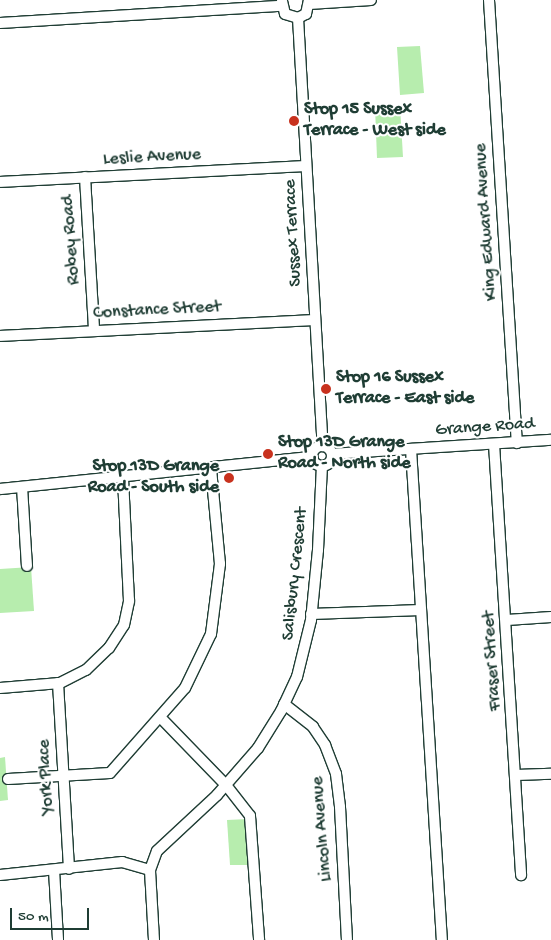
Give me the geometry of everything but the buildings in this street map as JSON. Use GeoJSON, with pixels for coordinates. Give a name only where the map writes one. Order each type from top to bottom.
{"type":"FeatureCollection","features":[{"type":"Feature","properties":{"kind":"street"},"geometry":{"type":"LineString","coordinates":[[0,23],[282,3],[288,16],[298,18],[306,14],[309,2],[371,0]]}},
{"type":"Feature","properties":{"kind":"street","name":"King Edward Avenue"},"geometry":{"type":"LineString","coordinates":[[489,0],[517,443]]}},
{"type":"Feature","properties":{"kind":"street","name":"Sussex Terrace"},"geometry":{"type":"LineString","coordinates":[[298,18],[323,446]]}},
{"type":"Feature","properties":{"kind":"street","name":"Leslie Avenue"},"geometry":{"type":"LineString","coordinates":[[0,182],[306,166]]}},
{"type":"Feature","properties":{"kind":"street","name":"Robey Road"},"geometry":{"type":"LineString","coordinates":[[85,177],[94,330]]}},
{"type":"Feature","properties":{"kind":"street","name":"Constance Street"},"geometry":{"type":"LineString","coordinates":[[0,336],[315,320]]}},
{"type":"Feature","properties":{"kind":"street","name":"Grange Road"},"geometry":{"type":"LineString","coordinates":[[332,454],[551,440]]}},
{"type":"Feature","properties":{"kind":"street","name":"Fraser Street"},"geometry":{"type":"LineString","coordinates":[[494,444],[507,620],[521,876]]}},
{"type":"Feature","properties":{"kind":"street"},"geometry":{"type":"LineString","coordinates":[[323,446],[329,449],[332,454],[330,461],[322,466],[316,465],[312,457],[315,449],[323,446]]}},
{"type":"Feature","properties":{"kind":"street"},"geometry":{"type":"LineString","coordinates":[[411,449],[442,940]]}},
{"type":"Feature","properties":{"kind":"street"},"geometry":{"type":"LineString","coordinates":[[0,490],[312,457]]}},
{"type":"Feature","properties":{"kind":"street","name":"Salisbury Crescent"},"geometry":{"type":"LineString","coordinates":[[150,875],[154,857],[161,846],[226,784],[258,748],[284,704],[302,661],[311,614],[318,550],[322,466]]}},
{"type":"Feature","properties":{"kind":"street"},"geometry":{"type":"LineString","coordinates":[[8,779],[110,773],[185,688],[211,634],[220,564],[211,469]]}},
{"type":"Feature","properties":{"kind":"street"},"geometry":{"type":"LineString","coordinates":[[0,688],[58,683],[86,670],[109,648],[124,625],[129,602],[123,477]]}},
{"type":"Feature","properties":{"kind":"street"},"geometry":{"type":"LineString","coordinates":[[22,487],[27,566]]}},
{"type":"Feature","properties":{"kind":"street"},"geometry":{"type":"LineString","coordinates":[[311,614],[421,610]]}},
{"type":"Feature","properties":{"kind":"street"},"geometry":{"type":"LineString","coordinates":[[507,620],[551,617]]}},
{"type":"Feature","properties":{"kind":"street","name":"York Place"},"geometry":{"type":"LineString","coordinates":[[58,683],[69,869]]}},
{"type":"Feature","properties":{"kind":"street","name":"Lincoln Avenue"},"geometry":{"type":"LineString","coordinates":[[284,704],[313,727],[326,745],[336,774],[340,807],[347,940]]}},
{"type":"Feature","properties":{"kind":"street"},"geometry":{"type":"LineString","coordinates":[[160,717],[226,784],[250,816],[258,940]]}},
{"type":"Feature","properties":{"kind":"street"},"geometry":{"type":"LineString","coordinates":[[516,775],[551,774]]}},
{"type":"Feature","properties":{"kind":"street"},"geometry":{"type":"LineString","coordinates":[[0,875],[122,862],[150,875],[154,940]]}},
{"type":"Feature","properties":{"kind":"street"},"geometry":{"type":"LineString","coordinates":[[54,870],[58,940]]}},
{"type":"Feature","properties":{"kind":"green space"},"geometry":{"type":"Polygon","coordinates":[[[420,46],[424,93],[400,95],[397,47],[420,46]]]}},
{"type":"Feature","properties":{"kind":"green space"},"geometry":{"type":"Polygon","coordinates":[[[400,106],[403,157],[377,158],[375,107],[400,106]]]}},
{"type":"Feature","properties":{"kind":"green space"},"geometry":{"type":"Polygon","coordinates":[[[31,567],[34,611],[0,613],[0,569],[31,567]]]}},
{"type":"Feature","properties":{"kind":"green space"},"geometry":{"type":"Polygon","coordinates":[[[5,757],[8,800],[0,801],[0,758],[5,757]]]}},
{"type":"Feature","properties":{"kind":"green space"},"geometry":{"type":"Polygon","coordinates":[[[248,819],[251,865],[230,865],[227,820],[248,819]]]}},
{"type":"Feature","properties":{"kind":"place","name":"Stop 15 Sussex Terrace - West side"},"geometry":{"type":"Point","coordinates":[294,121]}},
{"type":"Feature","properties":{"kind":"place","name":"Stop 16 Sussex Terrace - East side"},"geometry":{"type":"Point","coordinates":[326,389]}},
{"type":"Feature","properties":{"kind":"place","name":"Stop 13D Grange Road - North side"},"geometry":{"type":"Point","coordinates":[268,454]}},
{"type":"Feature","properties":{"kind":"place","name":"Stop 13D Grange Road - South side"},"geometry":{"type":"Point","coordinates":[229,478]}}]}
